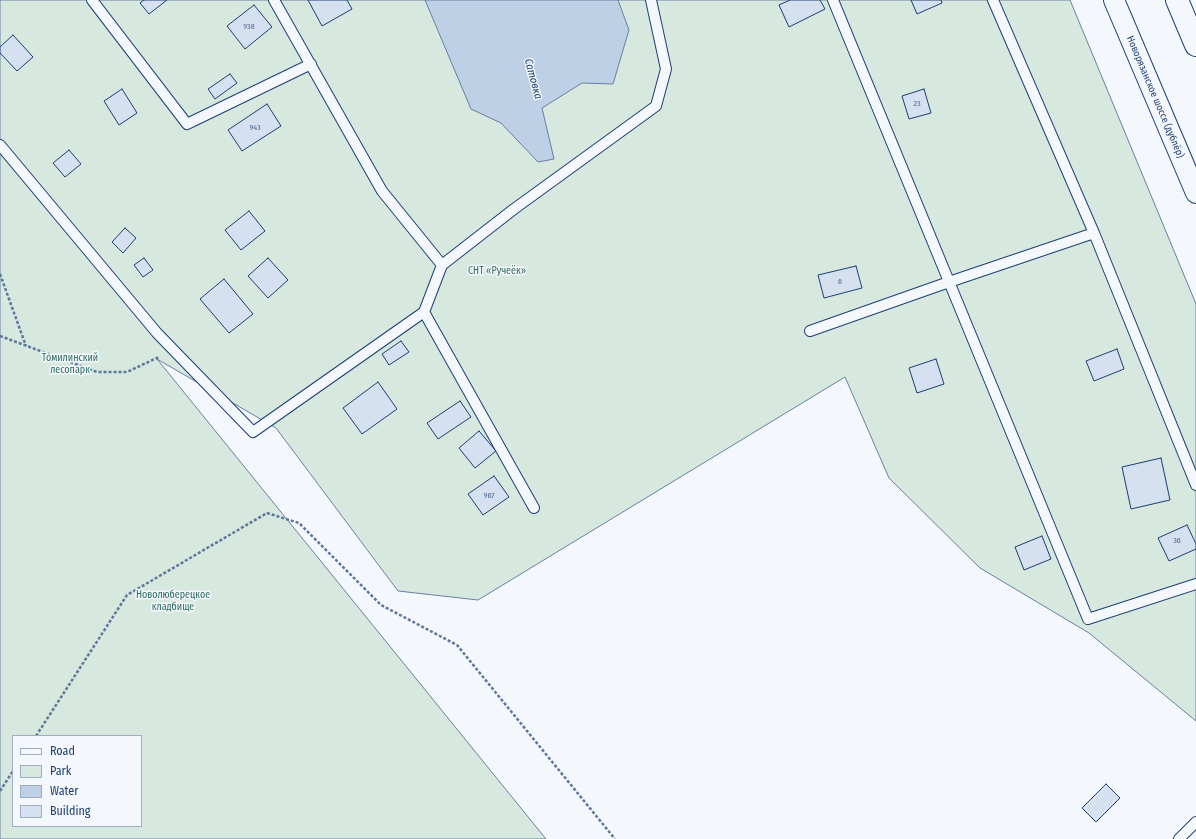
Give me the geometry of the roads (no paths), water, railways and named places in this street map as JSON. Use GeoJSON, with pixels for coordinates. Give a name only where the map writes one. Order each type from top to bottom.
{"type":"FeatureCollection","features":[{"type":"Feature","properties":{"kind":"highway"},"geometry":{"type":"LineString","coordinates":[[1177,0],[1196,45]]}},
{"type":"Feature","properties":{"kind":"street","name":"Новорязанское шоссе (дублёр)"},"geometry":{"type":"LineString","coordinates":[[1114,0],[1196,193]]}},
{"type":"Feature","properties":{"kind":"lane"},"geometry":{"type":"LineString","coordinates":[[92,0],[187,124],[311,64]]}},
{"type":"Feature","properties":{"kind":"lane"},"geometry":{"type":"LineString","coordinates":[[274,0],[382,191],[442,265]]}},
{"type":"Feature","properties":{"kind":"lane"},"geometry":{"type":"LineString","coordinates":[[0,145],[152,327],[254,432],[424,312],[442,265],[514,209],[656,106],[666,68],[651,0]]}},
{"type":"Feature","properties":{"kind":"lane"},"geometry":{"type":"LineString","coordinates":[[833,0],[1088,619],[1196,584]]}},
{"type":"Feature","properties":{"kind":"lane"},"geometry":{"type":"LineString","coordinates":[[993,0],[1094,233],[1196,485]]}},
{"type":"Feature","properties":{"kind":"lane"},"geometry":{"type":"LineString","coordinates":[[810,331],[1094,233]]}},
{"type":"Feature","properties":{"kind":"lane"},"geometry":{"type":"LineString","coordinates":[[424,312],[534,508]]}},
{"type":"Feature","properties":{"kind":"lane"},"geometry":{"type":"LineString","coordinates":[[1179,839],[1196,822]]}},
{"type":"Feature","properties":{"kind":"water","name":"Сатовка"},"geometry":{"type":"Polygon","coordinates":[[[425,0],[618,0],[629,30],[613,84],[582,83],[542,108],[554,159],[538,162],[501,123],[471,109],[425,0]]]}},
{"type":"Feature","properties":{"kind":"park label","name":"СНТ «Ручеёк»"},"geometry":{"type":"Point","coordinates":[497,271]}},
{"type":"Feature","properties":{"kind":"park label","name":"Томилинский лесопарк"},"geometry":{"type":"Point","coordinates":[70,364]}},
{"type":"Feature","properties":{"kind":"park label","name":"Новолюберецкое кладбище"},"geometry":{"type":"Point","coordinates":[173,600]}}]}
